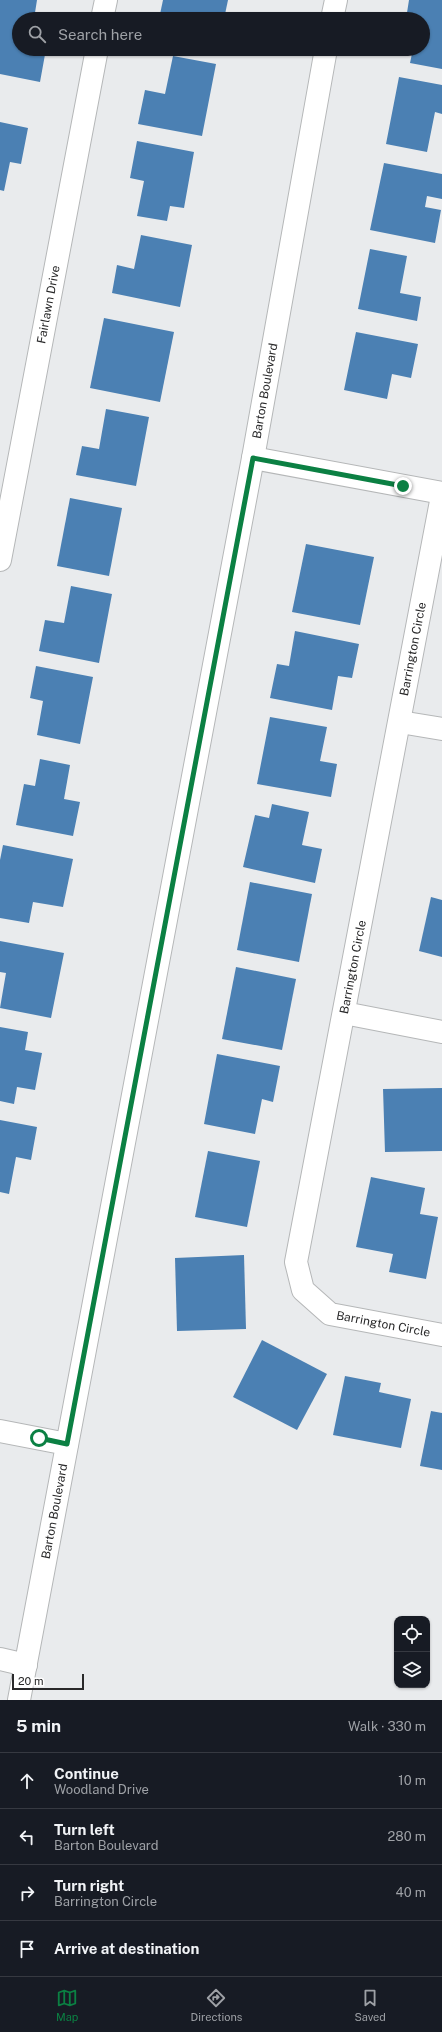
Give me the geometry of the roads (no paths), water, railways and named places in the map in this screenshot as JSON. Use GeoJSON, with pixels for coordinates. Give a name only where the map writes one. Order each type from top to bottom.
{"type":"FeatureCollection","features":[{"type":"Feature","properties":{"kind":"street"},"geometry":{"type":"LineString","coordinates":[[103,12],[106,0]]}},
{"type":"Feature","properties":{"kind":"street"},"geometry":{"type":"LineString","coordinates":[[333,12],[336,0]]}},
{"type":"Feature","properties":{"kind":"street","name":"Fairlawn Drive"},"geometry":{"type":"LineString","coordinates":[[0,560],[96,56]]}},
{"type":"Feature","properties":{"kind":"street","name":"Barton Boulevard"},"geometry":{"type":"LineString","coordinates":[[19,1700],[253,458],[325,56]]}},
{"type":"Feature","properties":{"kind":"street","name":"Barrington Circle"},"geometry":{"type":"LineString","coordinates":[[253,458],[442,494],[400,722],[296,1262],[303,1290],[330,1314],[442,1335]]}},
{"type":"Feature","properties":{"kind":"street"},"geometry":{"type":"LineString","coordinates":[[400,722],[442,729]]}},
{"type":"Feature","properties":{"kind":"street"},"geometry":{"type":"LineString","coordinates":[[344,1013],[442,1032]]}},
{"type":"Feature","properties":{"kind":"street"},"geometry":{"type":"LineString","coordinates":[[0,1431],[67,1444]]}},
{"type":"Feature","properties":{"kind":"street"},"geometry":{"type":"LineString","coordinates":[[0,1659],[26,1665]]}}]}
